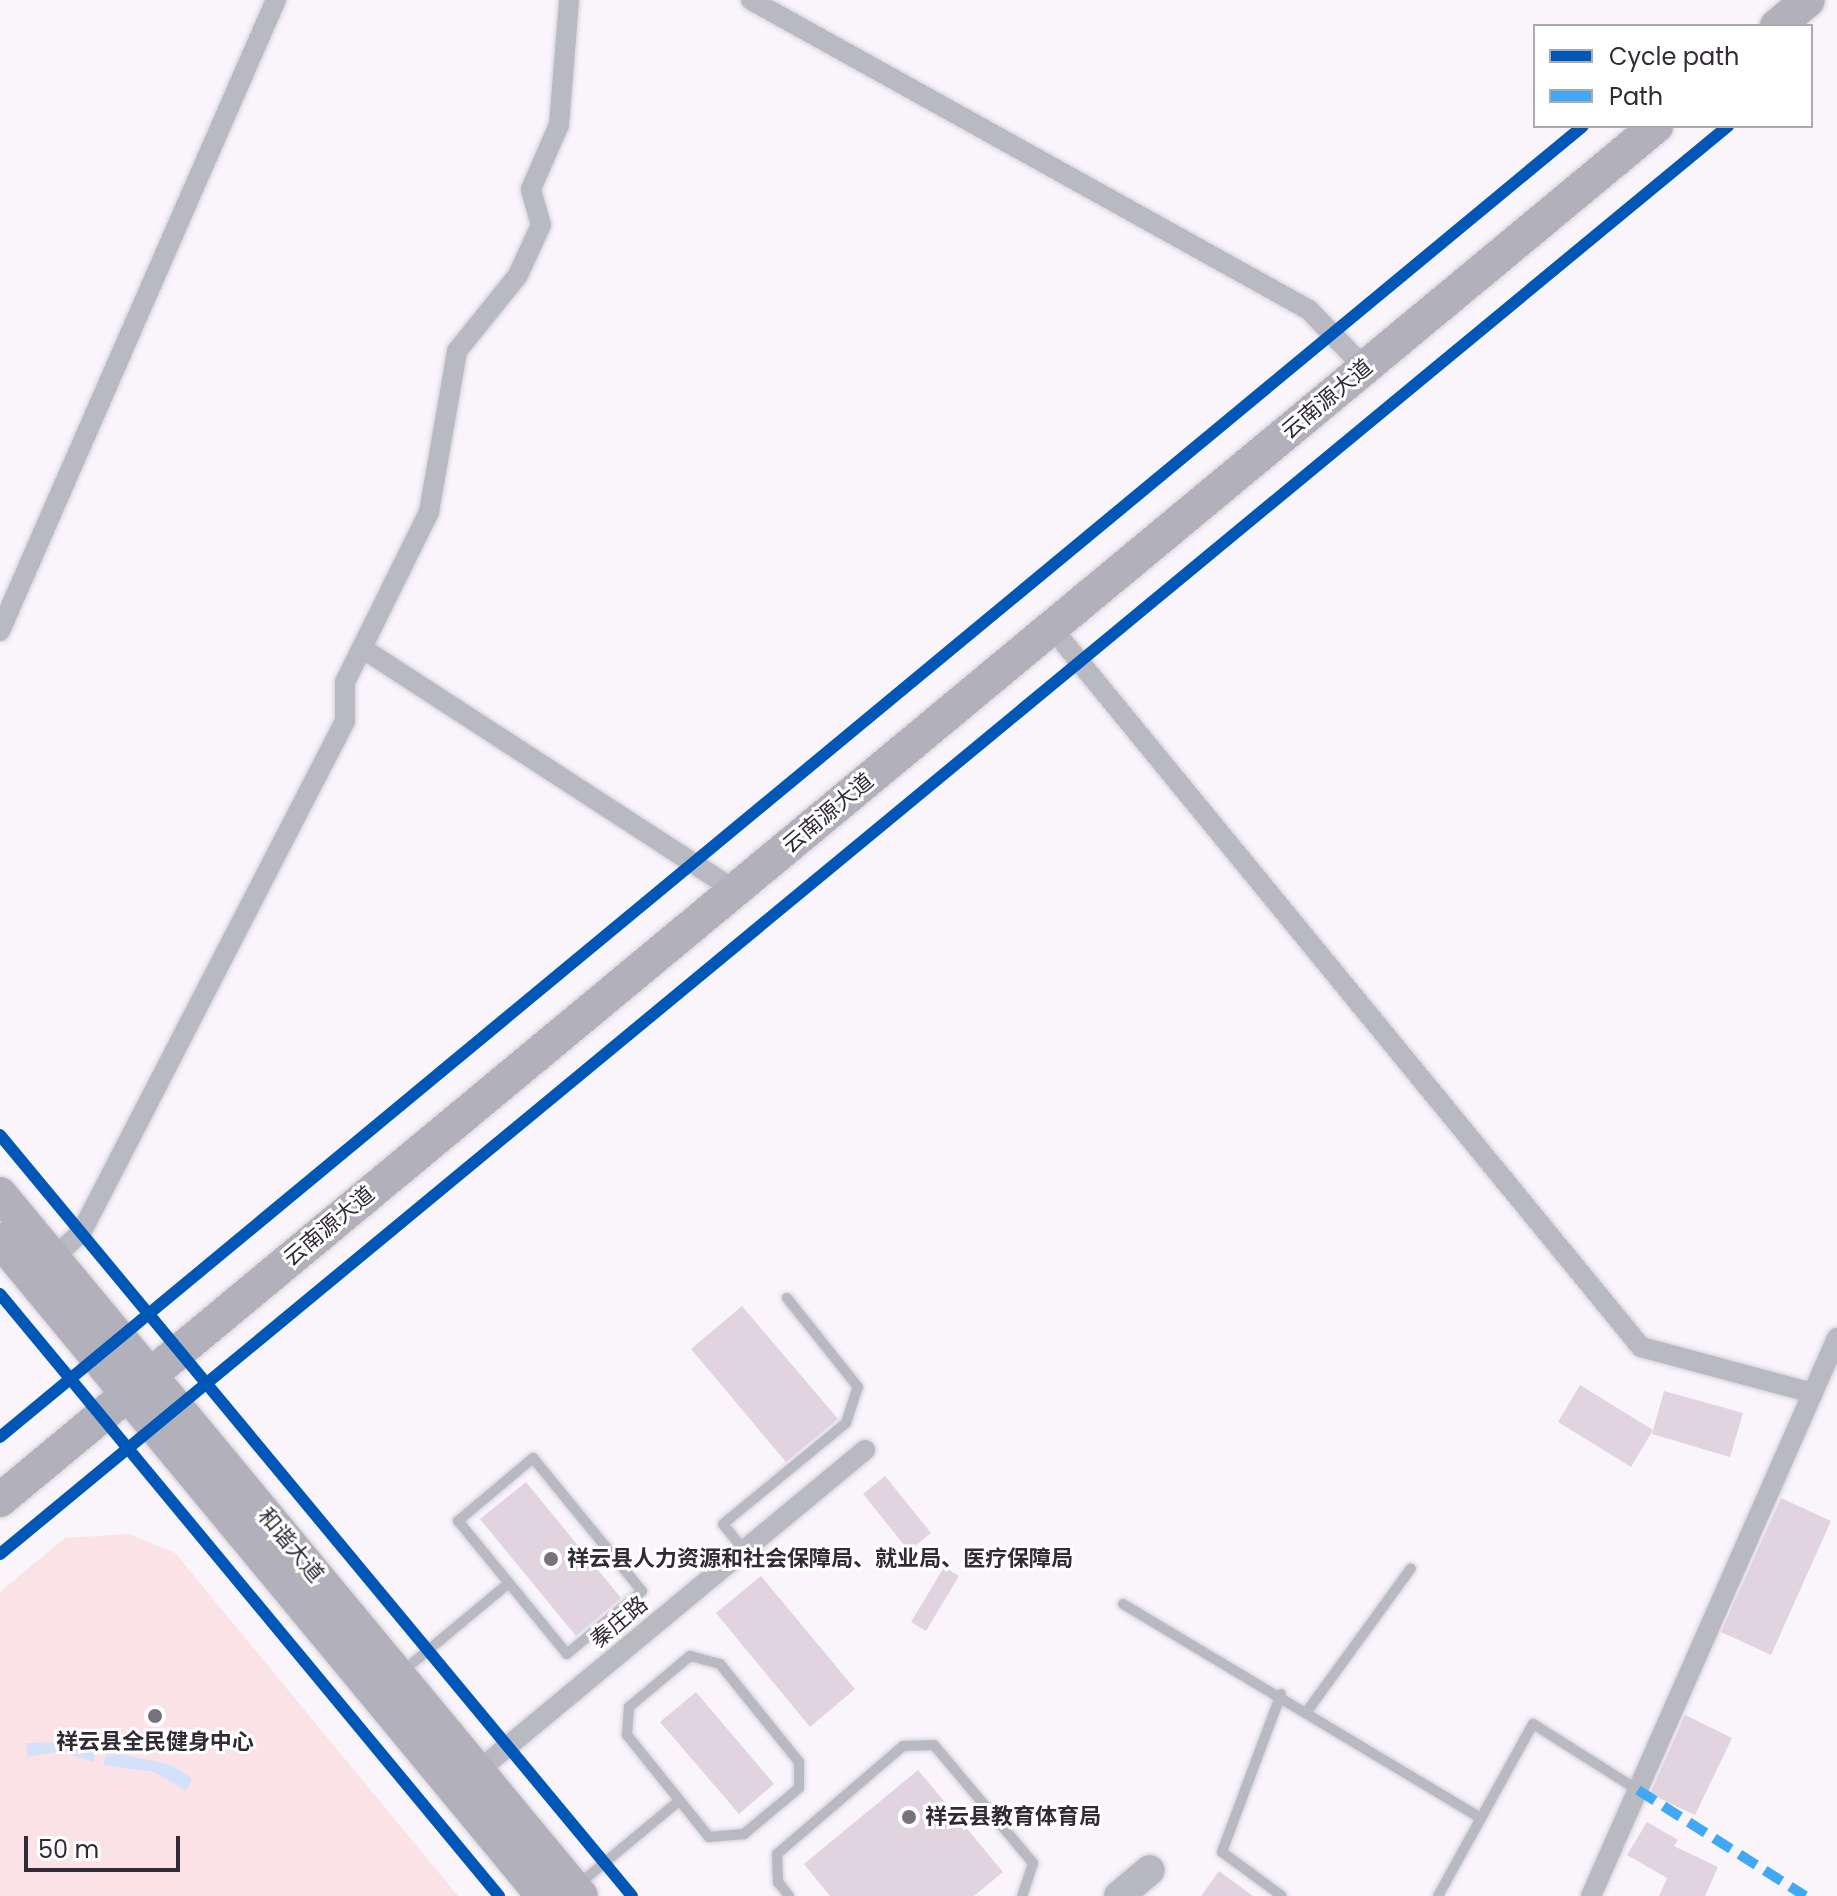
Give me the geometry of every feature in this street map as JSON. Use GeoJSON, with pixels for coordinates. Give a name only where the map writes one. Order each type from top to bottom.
{"type":"FeatureCollection","features":[{"type":"Feature","properties":{"kind":"main road"},"geometry":{"type":"LineString","coordinates":[[1779,24],[1808,0]]}},
{"type":"Feature","properties":{"kind":"main road","name":"云南源大道"},"geometry":{"type":"LineString","coordinates":[[0,1500],[1654,128]]}},
{"type":"Feature","properties":{"kind":"main road","name":"和谐大道"},"geometry":{"type":"LineString","coordinates":[[0,1194],[53,1258],[139,1385],[566,1893]]}},
{"type":"Feature","properties":{"kind":"main road","name":"和谐大道"},"geometry":{"type":"LineString","coordinates":[[0,1240],[139,1385],[398,1675],[478,1771],[566,1893]]}},
{"type":"Feature","properties":{"kind":"street"},"geometry":{"type":"LineString","coordinates":[[0,631],[276,0]]}},
{"type":"Feature","properties":{"kind":"street"},"geometry":{"type":"LineString","coordinates":[[53,1258],[81,1233],[338,734],[345,682],[429,512],[457,351],[518,275],[541,225],[531,189],[559,125],[569,0]]}},
{"type":"Feature","properties":{"kind":"street"},"geometry":{"type":"LineString","coordinates":[[751,0],[1309,310],[1365,368]]}},
{"type":"Feature","properties":{"kind":"street"},"geometry":{"type":"LineString","coordinates":[[1051,627],[1641,1347],[1813,1393]]}},
{"type":"Feature","properties":{"kind":"street"},"geometry":{"type":"LineString","coordinates":[[362,648],[734,890]]}},
{"type":"Feature","properties":{"kind":"street"},"geometry":{"type":"LineString","coordinates":[[1591,1896],[1837,1338]]}},
{"type":"Feature","properties":{"kind":"street","name":"秦庄路"},"geometry":{"type":"LineString","coordinates":[[478,1771],[865,1450]]}},
{"type":"Feature","properties":{"kind":"street"},"geometry":{"type":"LineString","coordinates":[[1121,1895],[1150,1870]]}},
{"type":"Feature","properties":{"kind":"lane"},"geometry":{"type":"LineString","coordinates":[[744,1550],[723,1524],[846,1423],[858,1387],[787,1298]]}},
{"type":"Feature","properties":{"kind":"lane"},"geometry":{"type":"LineString","coordinates":[[533,1458],[642,1591],[567,1654],[509,1583],[458,1521],[533,1458]]}},
{"type":"Feature","properties":{"kind":"lane"},"geometry":{"type":"LineString","coordinates":[[1308,1710],[1411,1568]]}},
{"type":"Feature","properties":{"kind":"lane"},"geometry":{"type":"LineString","coordinates":[[398,1675],[509,1583]]}},
{"type":"Feature","properties":{"kind":"lane"},"geometry":{"type":"LineString","coordinates":[[1123,1604],[1308,1710],[1481,1818]]}},
{"type":"Feature","properties":{"kind":"lane"},"geometry":{"type":"LineString","coordinates":[[690,1656],[720,1664],[799,1762],[799,1788],[744,1834],[709,1837],[679,1801],[627,1735],[629,1707],[690,1656]]}},
{"type":"Feature","properties":{"kind":"lane"},"geometry":{"type":"LineString","coordinates":[[1281,1694],[1222,1852],[1282,1896]]}},
{"type":"Feature","properties":{"kind":"lane"},"geometry":{"type":"LineString","coordinates":[[1438,1896],[1533,1724],[1638,1790]]}},
{"type":"Feature","properties":{"kind":"lane"},"geometry":{"type":"LineString","coordinates":[[789,1896],[778,1882],[777,1854],[903,1746],[934,1745],[1033,1863],[1022,1896]]}},
{"type":"Feature","properties":{"kind":"lane"},"geometry":{"type":"LineString","coordinates":[[566,1893],[679,1801]]}},
{"type":"Feature","properties":{"kind":"shaded area","name":"祥云县全民健身中心"},"geometry":{"type":"Polygon","coordinates":[[[129,1534],[175,1553],[458,1896],[0,1896],[0,1592],[65,1538],[129,1534]]]}},
{"type":"Feature","properties":{"kind":"water"},"geometry":{"type":"Polygon","coordinates":[[[77,1742],[97,1752],[93,1762],[61,1751],[28,1757],[26,1743],[77,1742]]]}},
{"type":"Feature","properties":{"kind":"water"},"geometry":{"type":"Polygon","coordinates":[[[120,1754],[171,1765],[192,1778],[186,1791],[155,1772],[103,1765],[106,1755],[120,1754]]]}},
{"type":"Feature","properties":{"kind":"building"},"geometry":{"type":"Polygon","coordinates":[[[742,1306],[838,1419],[786,1462],[691,1349],[742,1306]]]}},
{"type":"Feature","properties":{"kind":"building"},"geometry":{"type":"Polygon","coordinates":[[[1580,1385],[1653,1430],[1631,1467],[1558,1422],[1580,1385]]]}},
{"type":"Feature","properties":{"kind":"building"},"geometry":{"type":"Polygon","coordinates":[[[1664,1391],[1743,1413],[1730,1457],[1652,1434],[1664,1391]]]}},
{"type":"Feature","properties":{"kind":"building"},"geometry":{"type":"Polygon","coordinates":[[[885,1476],[931,1533],[909,1551],[863,1494],[885,1476]]]}},
{"type":"Feature","properties":{"kind":"building","name":"祥云县人力资源和社会保障局、就业局、医疗保障局"},"geometry":{"type":"Polygon","coordinates":[[[526,1482],[621,1598],[576,1636],[480,1519],[526,1482]]]}},
{"type":"Feature","properties":{"kind":"building"},"geometry":{"type":"Polygon","coordinates":[[[1781,1498],[1831,1521],[1771,1655],[1721,1632],[1781,1498]]]}},
{"type":"Feature","properties":{"kind":"building"},"geometry":{"type":"Polygon","coordinates":[[[944,1567],[959,1576],[926,1631],[911,1622],[944,1567]]]}},
{"type":"Feature","properties":{"kind":"building"},"geometry":{"type":"Polygon","coordinates":[[[761,1576],[855,1689],[810,1727],[716,1613],[761,1576]]]}},
{"type":"Feature","properties":{"kind":"building"},"geometry":{"type":"Polygon","coordinates":[[[696,1692],[774,1784],[739,1814],[660,1722],[696,1692]]]}},
{"type":"Feature","properties":{"kind":"building"},"geometry":{"type":"Polygon","coordinates":[[[1685,1715],[1732,1738],[1695,1815],[1650,1794],[1685,1715]]]}},
{"type":"Feature","properties":{"kind":"building","name":"祥云县教育体育局"},"geometry":{"type":"Polygon","coordinates":[[[918,1770],[1003,1872],[974,1896],[830,1896],[804,1864],[918,1770]]]}},
{"type":"Feature","properties":{"kind":"building"},"geometry":{"type":"Polygon","coordinates":[[[1647,1822],[1678,1840],[1674,1846],[1718,1867],[1705,1896],[1659,1896],[1667,1878],[1627,1855],[1647,1822]]]}},
{"type":"Feature","properties":{"kind":"building"},"geometry":{"type":"Polygon","coordinates":[[[1219,1871],[1253,1896],[1201,1896],[1219,1871]]]}},
{"type":"Feature","properties":{"kind":"marked path"},"geometry":{"type":"LineString","coordinates":[[1638,1790],[1805,1896]]}},
{"type":"Feature","properties":{"kind":"cycle path"},"geometry":{"type":"LineString","coordinates":[[0,1437],[1581,128]]}},
{"type":"Feature","properties":{"kind":"cycle path"},"geometry":{"type":"LineString","coordinates":[[0,1554],[1726,128]]}},
{"type":"Feature","properties":{"kind":"cycle path"},"geometry":{"type":"LineString","coordinates":[[0,1135],[632,1896]]}},
{"type":"Feature","properties":{"kind":"cycle path"},"geometry":{"type":"LineString","coordinates":[[0,1294],[499,1896]]}},
{"type":"Feature","properties":{"kind":"place","name":"祥云县人力资源和社会保障局、就业局、医疗保障局"},"geometry":{"type":"Point","coordinates":[551,1559]}},
{"type":"Feature","properties":{"kind":"place","name":"祥云县全民健身中心"},"geometry":{"type":"Point","coordinates":[155,1716]}},
{"type":"Feature","properties":{"kind":"place","name":"祥云县教育体育局"},"geometry":{"type":"Point","coordinates":[909,1817]}}]}
